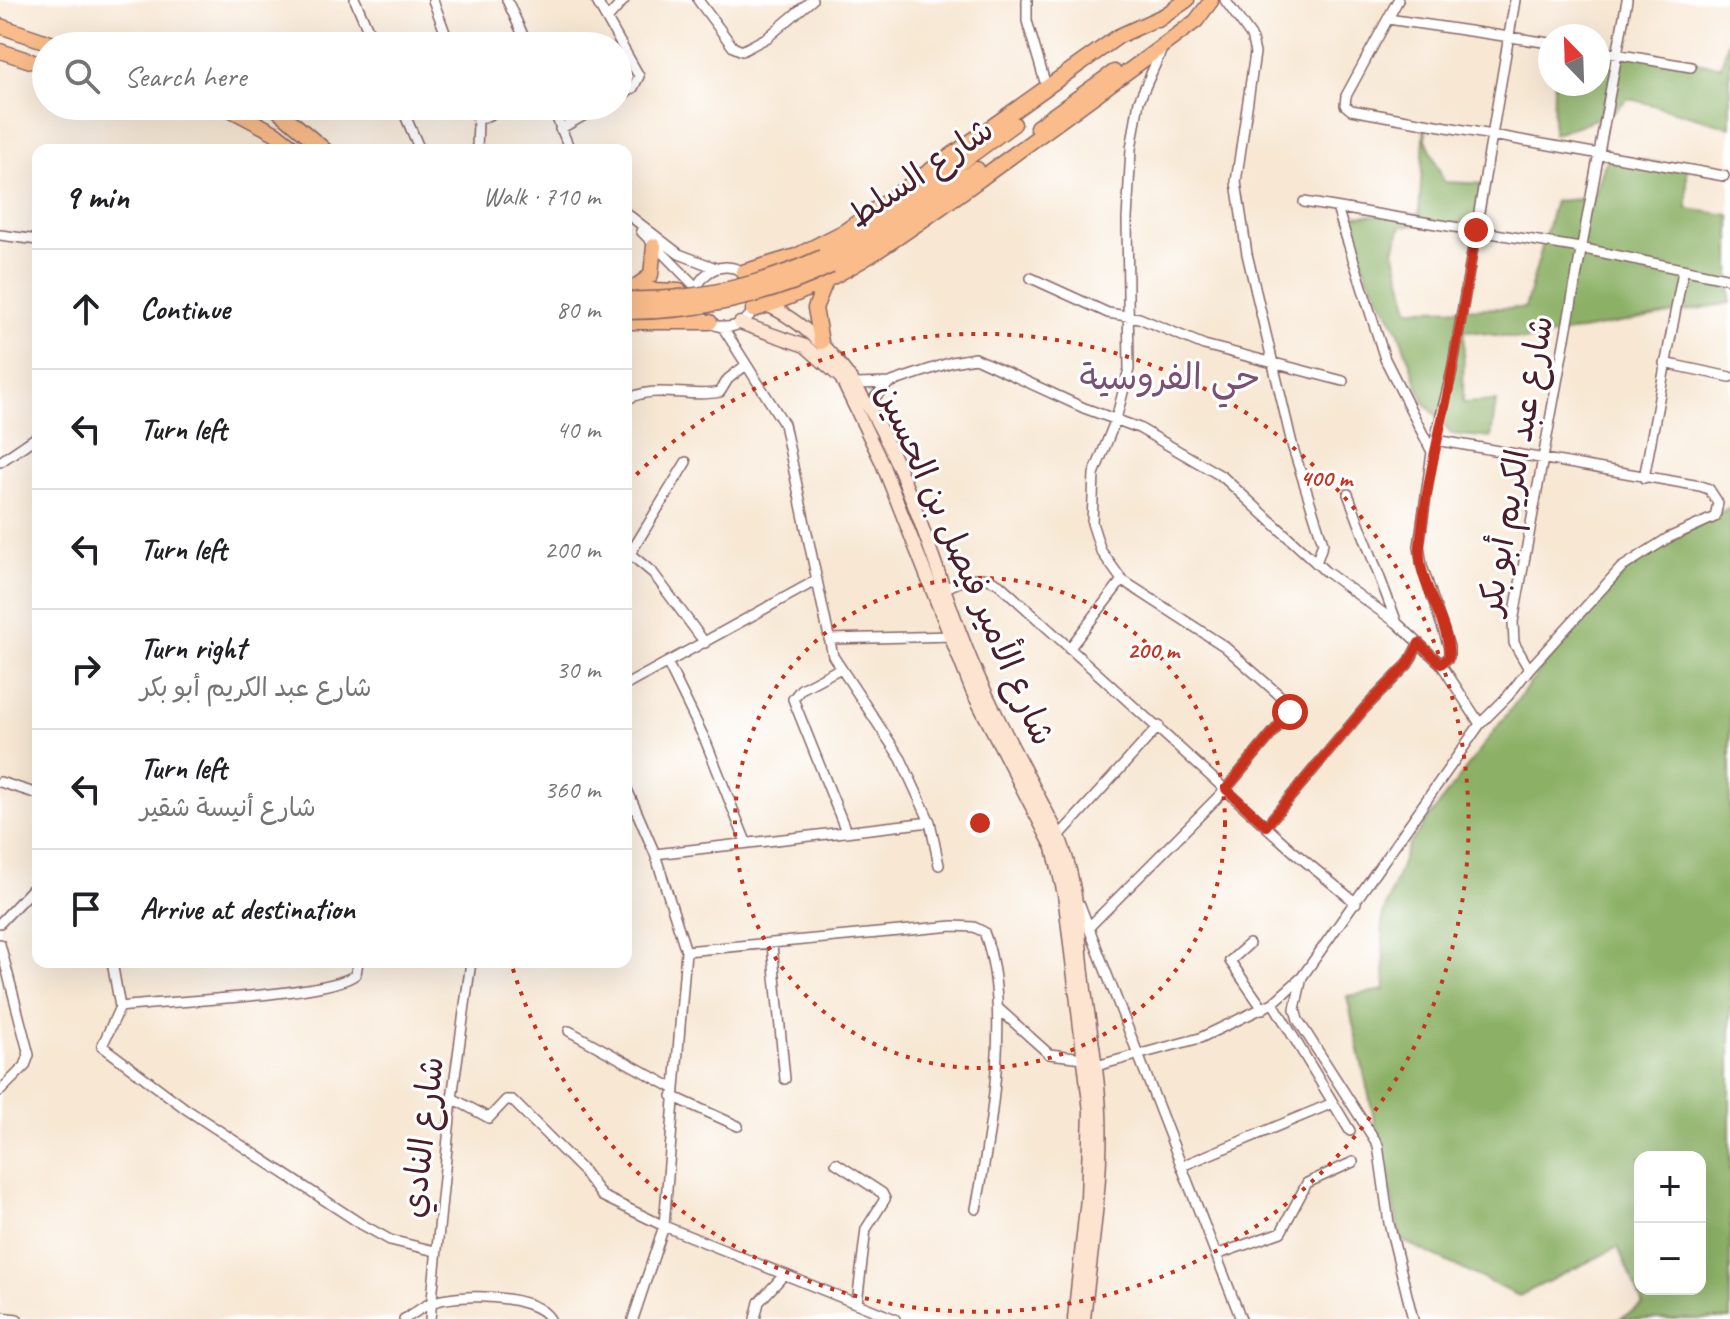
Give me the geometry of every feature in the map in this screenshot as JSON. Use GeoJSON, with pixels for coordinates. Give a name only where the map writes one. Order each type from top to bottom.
{"type":"FeatureCollection","features":[{"type":"Feature","properties":{"kind":"main road"},"geometry":{"type":"LineString","coordinates":[[743,272],[796,256],[845,231],[1046,96],[1119,36],[1165,15],[1187,0]]}},
{"type":"Feature","properties":{"kind":"main road"},"geometry":{"type":"LineString","coordinates":[[759,305],[826,281],[902,235],[1163,46],[1203,15],[1216,0]]}},
{"type":"Feature","properties":{"kind":"main road","name":"شارع السلط"},"geometry":{"type":"LineString","coordinates":[[632,311],[713,304],[811,275],[894,227],[1216,0]]}},
{"type":"Feature","properties":{"kind":"main road"},"geometry":{"type":"LineString","coordinates":[[0,26],[32,37]]}},
{"type":"Feature","properties":{"kind":"main road"},"geometry":{"type":"LineString","coordinates":[[0,51],[32,61]]}},
{"type":"Feature","properties":{"kind":"main road","name":"شارع السلط"},"geometry":{"type":"LineString","coordinates":[[632,294],[670,299],[705,293],[766,279],[822,257],[885,218],[1046,96]]}},
{"type":"Feature","properties":{"kind":"main road"},"geometry":{"type":"LineString","coordinates":[[251,120],[289,144]]}},
{"type":"Feature","properties":{"kind":"main road"},"geometry":{"type":"LineString","coordinates":[[290,120],[318,144]]}},
{"type":"Feature","properties":{"kind":"main road"},"geometry":{"type":"LineString","coordinates":[[632,290],[651,275],[654,246]]}},
{"type":"Feature","properties":{"kind":"main road"},"geometry":{"type":"LineString","coordinates":[[821,342],[815,308],[826,281]]}},
{"type":"Feature","properties":{"kind":"main road"},"geometry":{"type":"LineString","coordinates":[[632,293],[697,289]]}},
{"type":"Feature","properties":{"kind":"main road"},"geometry":{"type":"LineString","coordinates":[[632,322],[716,324]]}},
{"type":"Feature","properties":{"kind":"street"},"geometry":{"type":"LineString","coordinates":[[433,0],[445,32]]}},
{"type":"Feature","properties":{"kind":"street"},"geometry":{"type":"LineString","coordinates":[[507,0],[522,32]]}},
{"type":"Feature","properties":{"kind":"street"},"geometry":{"type":"LineString","coordinates":[[596,0],[615,32]]}},
{"type":"Feature","properties":{"kind":"street"},"geometry":{"type":"LineString","coordinates":[[608,18],[624,0]]}},
{"type":"Feature","properties":{"kind":"street"},"geometry":{"type":"LineString","coordinates":[[698,0],[733,47],[742,51],[768,37],[812,0]]}},
{"type":"Feature","properties":{"kind":"street"},"geometry":{"type":"LineString","coordinates":[[1027,0],[1027,21],[1046,96]]}},
{"type":"Feature","properties":{"kind":"street"},"geometry":{"type":"LineString","coordinates":[[1216,0],[1245,26],[1255,53],[1236,182],[1247,254],[1273,365],[1295,456],[1323,543],[1316,563]]}},
{"type":"Feature","properties":{"kind":"street"},"geometry":{"type":"LineString","coordinates":[[1398,0],[1346,96],[1348,108],[1492,137],[1724,176]]}},
{"type":"Feature","properties":{"kind":"street"},"geometry":{"type":"LineString","coordinates":[[1441,664],[1449,657],[1449,647],[1420,556],[1432,452],[1440,428],[1515,0]]}},
{"type":"Feature","properties":{"kind":"street","name":"شارع عبد الكريم أبو بكر"},"geometry":{"type":"LineString","coordinates":[[1529,669],[1514,643],[1513,622],[1627,0]]}},
{"type":"Feature","properties":{"kind":"street"},"geometry":{"type":"LineString","coordinates":[[353,1],[368,32]]}},
{"type":"Feature","properties":{"kind":"street"},"geometry":{"type":"LineString","coordinates":[[1388,19],[1538,41]]}},
{"type":"Feature","properties":{"kind":"street"},"geometry":{"type":"LineString","coordinates":[[1089,927],[1226,789],[1286,720],[1289,706],[1224,646],[1122,580],[1095,535],[1090,505],[1098,460],[1116,419],[1129,369],[1131,149],[1139,101],[1163,46]]}},
{"type":"Feature","properties":{"kind":"street"},"geometry":{"type":"LineString","coordinates":[[1610,52],[1691,67]]}},
{"type":"Feature","properties":{"kind":"street"},"geometry":{"type":"LineString","coordinates":[[632,63],[639,76],[632,89]]}},
{"type":"Feature","properties":{"kind":"street"},"geometry":{"type":"LineString","coordinates":[[407,120],[417,144]]}},
{"type":"Feature","properties":{"kind":"street"},"geometry":{"type":"LineString","coordinates":[[477,144],[478,120]]}},
{"type":"Feature","properties":{"kind":"street"},"geometry":{"type":"LineString","coordinates":[[557,120],[567,144]]}},
{"type":"Feature","properties":{"kind":"street"},"geometry":{"type":"LineString","coordinates":[[560,129],[576,120]]}},
{"type":"Feature","properties":{"kind":"street"},"geometry":{"type":"LineString","coordinates":[[1304,202],[1580,248],[1730,279]]}},
{"type":"Feature","properties":{"kind":"street"},"geometry":{"type":"LineString","coordinates":[[1337,208],[1385,359],[1432,452]]}},
{"type":"Feature","properties":{"kind":"street"},"geometry":{"type":"LineString","coordinates":[[632,218],[685,258],[743,272],[754,286],[759,305],[740,323],[716,324]]}},
{"type":"Feature","properties":{"kind":"street"},"geometry":{"type":"LineString","coordinates":[[632,220],[697,289]]}},
{"type":"Feature","properties":{"kind":"street"},"geometry":{"type":"LineString","coordinates":[[0,235],[32,239]]}},
{"type":"Feature","properties":{"kind":"street"},"geometry":{"type":"LineString","coordinates":[[719,268],[708,273],[697,289],[698,307],[716,324],[784,424],[829,639],[839,669],[896,750],[930,822],[939,865]]}},
{"type":"Feature","properties":{"kind":"street"},"geometry":{"type":"LineString","coordinates":[[1644,478],[1683,271]]}},
{"type":"Feature","properties":{"kind":"street"},"geometry":{"type":"LineString","coordinates":[[1031,278],[1102,311],[1128,316],[1196,342],[1273,365],[1343,381]]}},
{"type":"Feature","properties":{"kind":"street","name":"شارع الأمير فيصل بن الحسين"},"geometry":{"type":"LineString","coordinates":[[759,305],[821,342],[838,357],[871,411],[944,589],[972,691],[1053,848],[1064,894],[1086,1040],[1096,1066],[1100,1145],[1084,1319]]}},
{"type":"Feature","properties":{"kind":"street","name":"شارع الأمير فيصل بن الحسين"},"geometry":{"type":"LineString","coordinates":[[740,323],[805,346],[841,378],[881,461],[955,636],[1059,836],[1078,900],[1090,1137],[1074,1319]]}},
{"type":"Feature","properties":{"kind":"street"},"geometry":{"type":"LineString","coordinates":[[856,384],[889,383],[952,362],[975,358],[1156,436],[1223,477],[1316,563],[1397,623],[1441,664],[1480,724]]}},
{"type":"Feature","properties":{"kind":"street"},"geometry":{"type":"LineString","coordinates":[[1664,363],[1730,377]]}},
{"type":"Feature","properties":{"kind":"street"},"geometry":{"type":"LineString","coordinates":[[632,398],[649,392],[696,396],[720,392],[728,379],[746,365]]}},
{"type":"Feature","properties":{"kind":"street"},"geometry":{"type":"LineString","coordinates":[[871,411],[876,396],[889,383]]}},
{"type":"Feature","properties":{"kind":"street"},"geometry":{"type":"LineString","coordinates":[[1421,431],[1440,428]]}},
{"type":"Feature","properties":{"kind":"street"},"geometry":{"type":"LineString","coordinates":[[0,462],[32,440]]}},
{"type":"Feature","properties":{"kind":"street"},"geometry":{"type":"LineString","coordinates":[[1096,1066],[1200,1038],[1273,1003],[1302,977],[1480,724],[1529,669],[1621,568],[1668,538],[1717,514],[1718,503],[1709,489],[1436,440]]}},
{"type":"Feature","properties":{"kind":"street"},"geometry":{"type":"LineString","coordinates":[[632,550],[686,462]]}},
{"type":"Feature","properties":{"kind":"street"},"geometry":{"type":"LineString","coordinates":[[1348,494],[1397,623]]}},
{"type":"Feature","properties":{"kind":"street"},"geometry":{"type":"LineString","coordinates":[[632,560],[653,573],[705,643]]}},
{"type":"Feature","properties":{"kind":"street"},"geometry":{"type":"LineString","coordinates":[[944,589],[966,579],[989,578],[1356,903]]}},
{"type":"Feature","properties":{"kind":"street"},"geometry":{"type":"LineString","coordinates":[[632,682],[817,580]]}},
{"type":"Feature","properties":{"kind":"street"},"geometry":{"type":"LineString","coordinates":[[1069,649],[1122,580]]}},
{"type":"Feature","properties":{"kind":"street"},"geometry":{"type":"LineString","coordinates":[[829,639],[955,636]]}},
{"type":"Feature","properties":{"kind":"street"},"geometry":{"type":"LineString","coordinates":[[1266,826],[1364,709],[1408,664],[1419,643]]}},
{"type":"Feature","properties":{"kind":"street"},"geometry":{"type":"LineString","coordinates":[[668,664],[706,742],[746,842]]}},
{"type":"Feature","properties":{"kind":"street"},"geometry":{"type":"LineString","coordinates":[[839,669],[801,689],[793,699],[846,831]]}},
{"type":"Feature","properties":{"kind":"street"},"geometry":{"type":"LineString","coordinates":[[1059,836],[1159,726]]}},
{"type":"Feature","properties":{"kind":"street"},"geometry":{"type":"LineString","coordinates":[[0,782],[32,792]]}},
{"type":"Feature","properties":{"kind":"street"},"geometry":{"type":"LineString","coordinates":[[632,801],[655,854],[686,951],[672,1092],[664,1226],[633,1319]]}},
{"type":"Feature","properties":{"kind":"street"},"geometry":{"type":"LineString","coordinates":[[655,854],[930,822]]}},
{"type":"Feature","properties":{"kind":"street"},"geometry":{"type":"LineString","coordinates":[[0,923],[32,889]]}},
{"type":"Feature","properties":{"kind":"street"},"geometry":{"type":"LineString","coordinates":[[1078,900],[1184,1165],[1241,1319]]}},
{"type":"Feature","properties":{"kind":"street"},"geometry":{"type":"LineString","coordinates":[[686,951],[974,927],[985,934],[999,1009],[988,1136],[976,1209]]}},
{"type":"Feature","properties":{"kind":"street"},"geometry":{"type":"LineString","coordinates":[[0,944],[29,1055],[25,1066],[0,1091]]}},
{"type":"Feature","properties":{"kind":"street"},"geometry":{"type":"LineString","coordinates":[[1249,944],[1232,957],[1231,964],[1263,1009]]}},
{"type":"Feature","properties":{"kind":"street"},"geometry":{"type":"LineString","coordinates":[[772,945],[785,1079]]}},
{"type":"Feature","properties":{"kind":"street"},"geometry":{"type":"LineString","coordinates":[[113,968],[120,1007],[103,1038],[102,1046],[107,1051],[186,1109],[361,1224],[390,1240],[435,1251]]}},
{"type":"Feature","properties":{"kind":"street"},"geometry":{"type":"LineString","coordinates":[[120,1007],[229,998],[338,983],[356,974],[357,968]]}},
{"type":"Feature","properties":{"kind":"street","name":"شارع النادي"},"geometry":{"type":"LineString","coordinates":[[430,1319],[452,1098],[470,968]]}},
{"type":"Feature","properties":{"kind":"street"},"geometry":{"type":"LineString","coordinates":[[1302,977],[1295,1009],[1303,1029],[1378,1145],[1389,1223],[1413,1319]]}},
{"type":"Feature","properties":{"kind":"street"},"geometry":{"type":"LineString","coordinates":[[1273,1003],[1350,1131]]}},
{"type":"Feature","properties":{"kind":"street"},"geometry":{"type":"LineString","coordinates":[[999,1009],[1049,1054],[1084,1058]]}},
{"type":"Feature","properties":{"kind":"street"},"geometry":{"type":"LineString","coordinates":[[1293,1037],[1303,1029]]}},
{"type":"Feature","properties":{"kind":"street"},"geometry":{"type":"LineString","coordinates":[[569,1031],[672,1092],[738,1126]]}},
{"type":"Feature","properties":{"kind":"street"},"geometry":{"type":"LineString","coordinates":[[452,1098],[489,1118],[506,1100],[512,1100],[583,1171],[602,1196],[664,1226],[895,1319]]}},
{"type":"Feature","properties":{"kind":"street"},"geometry":{"type":"LineString","coordinates":[[1184,1165],[1333,1103]]}},
{"type":"Feature","properties":{"kind":"street"},"geometry":{"type":"LineString","coordinates":[[1216,1255],[1281,1232],[1307,1183],[1353,1162]]}},
{"type":"Feature","properties":{"kind":"street"},"geometry":{"type":"LineString","coordinates":[[836,1163],[882,1193],[885,1199],[866,1229],[857,1303]]}},
{"type":"Feature","properties":{"kind":"street"},"geometry":{"type":"LineString","coordinates":[[755,1319],[759,1302],[784,1275]]}},
{"type":"Feature","properties":{"kind":"street"},"geometry":{"type":"LineString","coordinates":[[404,1319],[430,1303],[458,1298],[499,1298],[540,1309],[550,1319]]}},
{"type":"Feature","properties":{"kind":"street"},"geometry":{"type":"LineString","coordinates":[[0,1317],[17,1319]]}},
{"type":"Feature","properties":{"kind":"green space"},"geometry":{"type":"Polygon","coordinates":[[[1730,35],[1730,127],[1628,98],[1614,112],[1553,135],[1554,96],[1610,96],[1610,50],[1721,66],[1730,35]]]}},
{"type":"Feature","properties":{"kind":"green space"},"geometry":{"type":"Polygon","coordinates":[[[1425,123],[1426,139],[1444,182],[1488,184],[1482,222],[1401,226],[1394,250],[1409,309],[1525,308],[1555,201],[1594,198],[1608,154],[1687,168],[1687,209],[1730,215],[1730,303],[1526,340],[1464,330],[1463,403],[1496,401],[1491,438],[1452,434],[1424,402],[1398,330],[1367,275],[1346,216],[1419,214],[1425,123]]]}},
{"type":"Feature","properties":{"kind":"green space"},"geometry":{"type":"Polygon","coordinates":[[[1730,507],[1730,1319],[1619,1319],[1643,1305],[1639,1295],[1706,1295],[1706,1151],[1634,1151],[1634,1284],[1618,1247],[1519,1296],[1401,1240],[1347,996],[1385,990],[1382,918],[1408,846],[1595,602],[1637,561],[1730,507]]]}},
{"type":"Feature","properties":{"kind":"district","name":"حي الفروسية"},"geometry":{"type":"Point","coordinates":[1170,377]}},
{"type":"Feature","properties":{"kind":"route"},"geometry":{"type":"LineString","coordinates":[[1290,712],[1226,789],[1266,826],[1364,709],[1408,664],[1419,643],[1441,664],[1449,657],[1447,638],[1422,566],[1419,546],[1432,452],[1444,409],[1476,230]]}}]}
